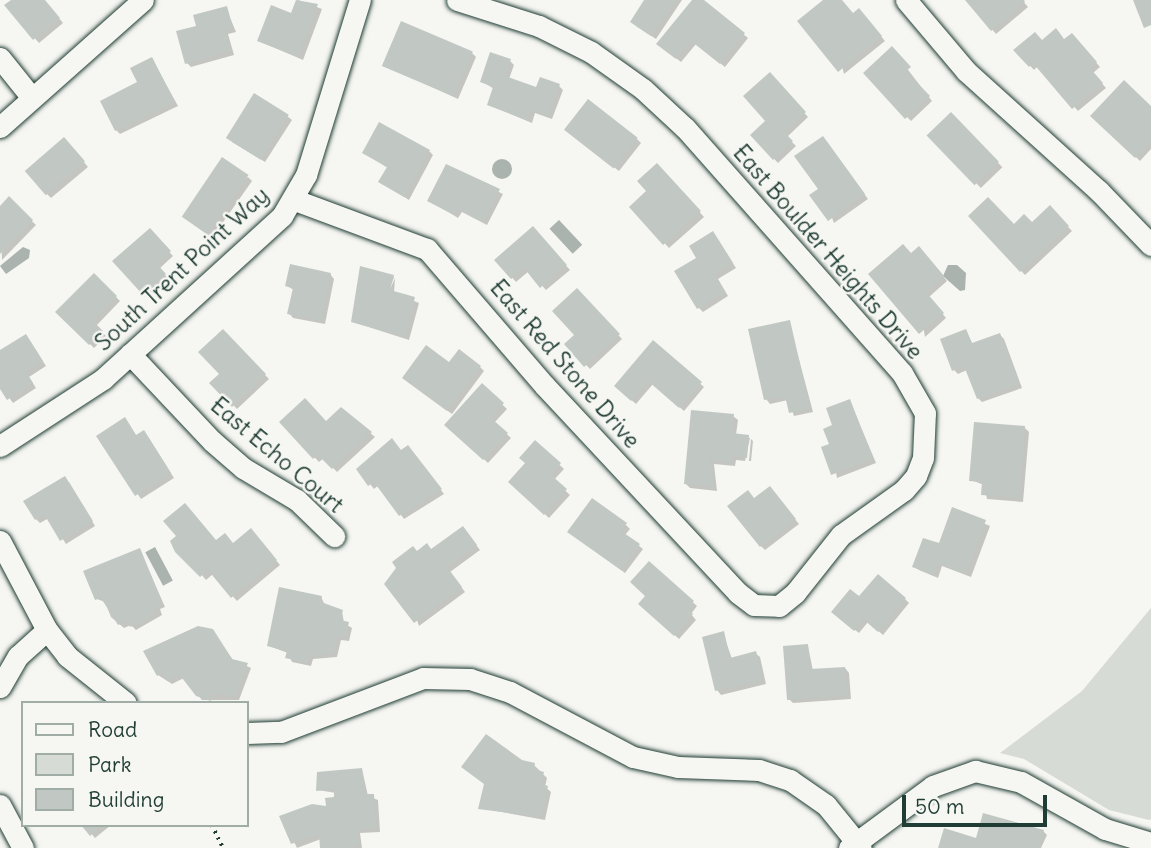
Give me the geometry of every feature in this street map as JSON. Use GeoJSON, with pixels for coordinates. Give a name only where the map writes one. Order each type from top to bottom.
{"type":"FeatureCollection","features":[{"type":"Feature","properties":{"kind":"street"},"geometry":{"type":"LineString","coordinates":[[0,127],[143,0]]}},
{"type":"Feature","properties":{"kind":"street","name":"South Trent Point Way"},"geometry":{"type":"LineString","coordinates":[[0,446],[85,393],[295,200],[360,0]]}},
{"type":"Feature","properties":{"kind":"street","name":"East Boulder Heights Drive"},"geometry":{"type":"LineString","coordinates":[[457,0],[539,26],[591,52],[643,89],[685,128],[902,373],[925,413],[923,458],[916,476],[904,490],[841,535],[795,593],[779,606],[767,608]]}},
{"type":"Feature","properties":{"kind":"street"},"geometry":{"type":"LineString","coordinates":[[906,0],[967,71],[1099,191],[1151,245]]}},
{"type":"Feature","properties":{"kind":"street"},"geometry":{"type":"LineString","coordinates":[[0,58],[32,98]]}},
{"type":"Feature","properties":{"kind":"street","name":"East Red Stone Drive"},"geometry":{"type":"LineString","coordinates":[[295,200],[427,249],[544,385],[729,583],[754,605],[767,608]]}},
{"type":"Feature","properties":{"kind":"street","name":"East Echo Court"},"geometry":{"type":"LineString","coordinates":[[130,354],[212,441],[243,468],[297,500],[334,536]]}},
{"type":"Feature","properties":{"kind":"street"},"geometry":{"type":"LineString","coordinates":[[0,541],[47,630],[67,656],[123,701]]}},
{"type":"Feature","properties":{"kind":"street"},"geometry":{"type":"LineString","coordinates":[[0,687],[18,656],[47,630]]}},
{"type":"Feature","properties":{"kind":"street"},"geometry":{"type":"LineString","coordinates":[[248,733],[281,732],[423,678],[470,679],[510,692],[634,757],[678,767],[759,770],[790,779],[826,805],[855,846],[933,786],[975,771],[1021,782],[1105,829],[1151,843]]}},
{"type":"Feature","properties":{"kind":"street"},"geometry":{"type":"LineString","coordinates":[[0,805],[23,848]]}},
{"type":"Feature","properties":{"kind":"path"},"geometry":{"type":"LineString","coordinates":[[213,827],[223,848]]}},
{"type":"Feature","properties":{"kind":"green space"},"geometry":{"type":"Polygon","coordinates":[[[1151,608],[1149,820],[1109,810],[1024,759],[1000,753],[1082,691],[1151,608]]]}},
{"type":"Feature","properties":{"kind":"shaded area"},"geometry":{"type":"Polygon","coordinates":[[[502,159],[509,162],[512,169],[509,176],[502,179],[495,176],[492,169],[495,162],[502,159]]]}},
{"type":"Feature","properties":{"kind":"shaded area"},"geometry":{"type":"Polygon","coordinates":[[[559,220],[582,245],[573,254],[549,229],[559,220]]]}},
{"type":"Feature","properties":{"kind":"shaded area"},"geometry":{"type":"Polygon","coordinates":[[[23,247],[30,250],[29,258],[6,274],[0,266],[23,247]]]}},
{"type":"Feature","properties":{"kind":"shaded area"},"geometry":{"type":"Polygon","coordinates":[[[948,265],[957,265],[966,273],[965,290],[960,291],[943,276],[948,265]]]}},
{"type":"Feature","properties":{"kind":"shaded area"},"geometry":{"type":"Polygon","coordinates":[[[155,547],[173,581],[163,586],[145,552],[155,547]]]}},
{"type":"Feature","properties":{"kind":"building"},"geometry":{"type":"Polygon","coordinates":[[[11,0],[45,0],[60,18],[33,40],[4,5],[11,0]]]}},
{"type":"Feature","properties":{"kind":"building"},"geometry":{"type":"Polygon","coordinates":[[[296,0],[318,4],[298,57],[257,41],[271,5],[291,13],[296,0]]]}},
{"type":"Feature","properties":{"kind":"building"},"geometry":{"type":"Polygon","coordinates":[[[644,0],[676,0],[651,36],[630,22],[644,0]]]}},
{"type":"Feature","properties":{"kind":"building"},"geometry":{"type":"Polygon","coordinates":[[[692,0],[704,0],[745,33],[720,64],[691,41],[676,59],[656,44],[692,0]]]}},
{"type":"Feature","properties":{"kind":"building"},"geometry":{"type":"Polygon","coordinates":[[[823,0],[842,0],[853,13],[859,8],[882,36],[838,72],[797,21],[823,0]]]}},
{"type":"Feature","properties":{"kind":"building"},"geometry":{"type":"Polygon","coordinates":[[[965,0],[1024,0],[1025,2],[991,31],[965,0]]]}},
{"type":"Feature","properties":{"kind":"building"},"geometry":{"type":"Polygon","coordinates":[[[1133,0],[1151,0],[1151,25],[1144,28],[1133,0]]]}},
{"type":"Feature","properties":{"kind":"building"},"geometry":{"type":"Polygon","coordinates":[[[227,6],[233,28],[225,30],[231,51],[185,64],[176,31],[196,26],[193,15],[227,6]]]}},
{"type":"Feature","properties":{"kind":"building"},"geometry":{"type":"Polygon","coordinates":[[[401,21],[473,51],[454,97],[382,66],[401,21]]]}},
{"type":"Feature","properties":{"kind":"building"},"geometry":{"type":"Polygon","coordinates":[[[1056,28],[1064,39],[1072,33],[1097,62],[1090,68],[1103,83],[1072,109],[1033,63],[1029,67],[1013,50],[1035,32],[1042,40],[1056,28]]]}},
{"type":"Feature","properties":{"kind":"building"},"geometry":{"type":"Polygon","coordinates":[[[892,46],[911,67],[906,71],[930,96],[905,119],[863,73],[892,46]]]}},
{"type":"Feature","properties":{"kind":"building"},"geometry":{"type":"Polygon","coordinates":[[[490,52],[511,59],[505,76],[536,87],[540,77],[560,84],[548,116],[531,110],[527,120],[487,105],[493,87],[480,82],[490,52]]]}},
{"type":"Feature","properties":{"kind":"building"},"geometry":{"type":"Polygon","coordinates":[[[152,57],[175,102],[115,131],[100,101],[137,82],[130,68],[152,57]]]}},
{"type":"Feature","properties":{"kind":"building"},"geometry":{"type":"Polygon","coordinates":[[[770,72],[806,112],[784,132],[793,141],[773,160],[750,135],[765,121],[743,96],[770,72]]]}},
{"type":"Feature","properties":{"kind":"building"},"geometry":{"type":"Polygon","coordinates":[[[1124,80],[1151,106],[1151,141],[1135,158],[1090,116],[1124,80]]]}},
{"type":"Feature","properties":{"kind":"building"},"geometry":{"type":"Polygon","coordinates":[[[254,93],[289,115],[261,160],[226,138],[254,93]]]}},
{"type":"Feature","properties":{"kind":"building"},"geometry":{"type":"Polygon","coordinates":[[[588,99],[638,138],[614,169],[564,130],[588,99]]]}},
{"type":"Feature","properties":{"kind":"building"},"geometry":{"type":"Polygon","coordinates":[[[951,112],[999,162],[974,185],[927,136],[951,112]]]}},
{"type":"Feature","properties":{"kind":"building"},"geometry":{"type":"Polygon","coordinates":[[[379,122],[430,150],[404,197],[378,182],[387,167],[362,153],[379,122]]]}},
{"type":"Feature","properties":{"kind":"building"},"geometry":{"type":"Polygon","coordinates":[[[823,136],[865,194],[828,221],[809,195],[818,189],[794,156],[823,136]]]}},
{"type":"Feature","properties":{"kind":"building"},"geometry":{"type":"Polygon","coordinates":[[[64,137],[85,161],[46,195],[25,171],[64,137]]]}},
{"type":"Feature","properties":{"kind":"building"},"geometry":{"type":"Polygon","coordinates":[[[222,157],[249,175],[208,235],[182,217],[222,157]]]}},
{"type":"Feature","properties":{"kind":"building"},"geometry":{"type":"Polygon","coordinates":[[[657,163],[701,211],[663,245],[629,207],[646,191],[637,181],[657,163]]]}},
{"type":"Feature","properties":{"kind":"building"},"geometry":{"type":"Polygon","coordinates":[[[446,164],[500,189],[483,222],[457,209],[454,215],[427,201],[446,164]]]}},
{"type":"Feature","properties":{"kind":"building"},"geometry":{"type":"Polygon","coordinates":[[[9,196],[33,220],[0,254],[0,206],[9,196]]]}},
{"type":"Feature","properties":{"kind":"building"},"geometry":{"type":"Polygon","coordinates":[[[988,197],[1014,224],[1024,214],[1032,222],[1050,205],[1069,226],[1020,272],[968,216],[988,197]]]}},
{"type":"Feature","properties":{"kind":"building"},"geometry":{"type":"Polygon","coordinates":[[[533,226],[567,265],[540,288],[524,268],[511,279],[494,260],[533,226]]]}},
{"type":"Feature","properties":{"kind":"building"},"geometry":{"type":"Polygon","coordinates":[[[150,228],[171,251],[157,264],[166,274],[143,295],[112,261],[150,228]]]}},
{"type":"Feature","properties":{"kind":"building"},"geometry":{"type":"Polygon","coordinates":[[[713,231],[733,263],[715,274],[725,292],[697,309],[674,271],[696,258],[689,246],[713,231]]]}},
{"type":"Feature","properties":{"kind":"building"},"geometry":{"type":"Polygon","coordinates":[[[903,244],[911,253],[919,246],[944,276],[926,292],[944,313],[919,334],[868,274],[903,244]]]}},
{"type":"Feature","properties":{"kind":"building"},"geometry":{"type":"Polygon","coordinates":[[[290,264],[331,273],[321,321],[287,314],[293,288],[285,286],[290,264]]]}},
{"type":"Feature","properties":{"kind":"building"},"geometry":{"type":"Polygon","coordinates":[[[360,266],[394,275],[390,290],[415,297],[405,337],[351,322],[360,266]]]}},
{"type":"Feature","properties":{"kind":"building"},"geometry":{"type":"Polygon","coordinates":[[[94,273],[117,296],[93,321],[103,331],[89,345],[55,312],[94,273]]]}},
{"type":"Feature","properties":{"kind":"building"},"geometry":{"type":"Polygon","coordinates":[[[577,288],[620,334],[584,367],[564,344],[574,335],[552,311],[577,288]]]}},
{"type":"Feature","properties":{"kind":"building"},"geometry":{"type":"Polygon","coordinates":[[[790,320],[810,408],[789,413],[785,396],[764,400],[748,329],[790,320]]]}},
{"type":"Feature","properties":{"kind":"building"},"geometry":{"type":"Polygon","coordinates":[[[223,329],[266,374],[232,407],[209,383],[219,374],[198,352],[223,329]]]}},
{"type":"Feature","properties":{"kind":"building"},"geometry":{"type":"Polygon","coordinates":[[[966,329],[972,343],[1000,333],[1019,384],[977,399],[964,366],[952,371],[940,339],[966,329]]]}},
{"type":"Feature","properties":{"kind":"building"},"geometry":{"type":"Polygon","coordinates":[[[26,334],[43,361],[26,372],[33,383],[7,400],[0,389],[0,350],[26,334]]]}},
{"type":"Feature","properties":{"kind":"building"},"geometry":{"type":"Polygon","coordinates":[[[653,340],[702,382],[679,408],[648,381],[631,401],[614,386],[653,340]]]}},
{"type":"Feature","properties":{"kind":"building"},"geometry":{"type":"Polygon","coordinates":[[[426,345],[449,362],[459,349],[481,366],[447,411],[402,378],[426,345]]]}},
{"type":"Feature","properties":{"kind":"building"},"geometry":{"type":"Polygon","coordinates":[[[482,383],[504,403],[491,418],[508,433],[483,460],[444,425],[482,383]]]}},
{"type":"Feature","properties":{"kind":"building"},"geometry":{"type":"Polygon","coordinates":[[[305,398],[326,421],[341,407],[372,432],[332,469],[318,455],[313,459],[279,422],[305,398]]]}},
{"type":"Feature","properties":{"kind":"building"},"geometry":{"type":"Polygon","coordinates":[[[850,399],[873,459],[831,475],[821,447],[829,444],[823,429],[832,425],[826,408],[850,399]]]}},
{"type":"Feature","properties":{"kind":"building"},"geometry":{"type":"Polygon","coordinates":[[[691,410],[734,414],[732,433],[749,435],[747,458],[732,456],[731,463],[710,460],[714,487],[684,484],[691,410]]]}},
{"type":"Feature","properties":{"kind":"building"},"geometry":{"type":"Polygon","coordinates":[[[125,417],[136,435],[144,430],[171,473],[135,496],[96,436],[125,417]]]}},
{"type":"Feature","properties":{"kind":"building"},"geometry":{"type":"Polygon","coordinates":[[[974,422],[1025,426],[1020,498],[981,495],[982,482],[969,481],[974,422]]]}},
{"type":"Feature","properties":{"kind":"building"},"geometry":{"type":"Polygon","coordinates":[[[392,438],[401,450],[408,445],[442,489],[399,516],[374,482],[368,486],[356,469],[392,438]]]}},
{"type":"Feature","properties":{"kind":"building"},"geometry":{"type":"Polygon","coordinates":[[[535,440],[561,463],[551,475],[567,489],[544,515],[508,482],[525,463],[519,458],[535,440]]]}},
{"type":"Feature","properties":{"kind":"building"},"geometry":{"type":"Polygon","coordinates":[[[65,476],[93,521],[60,541],[44,514],[35,520],[23,501],[65,476]]]}},
{"type":"Feature","properties":{"kind":"building"},"geometry":{"type":"Polygon","coordinates":[[[770,486],[796,519],[760,547],[727,506],[748,490],[754,498],[770,486]]]}},
{"type":"Feature","properties":{"kind":"building"},"geometry":{"type":"Polygon","coordinates":[[[592,498],[627,523],[621,531],[640,544],[621,570],[567,532],[592,498]]]}},
{"type":"Feature","properties":{"kind":"building"},"geometry":{"type":"Polygon","coordinates":[[[185,503],[216,540],[225,533],[233,543],[251,528],[277,560],[231,598],[208,570],[200,577],[175,552],[170,541],[176,536],[163,521],[185,503]]]}},
{"type":"Feature","properties":{"kind":"building"},"geometry":{"type":"Polygon","coordinates":[[[952,507],[986,520],[966,574],[938,563],[933,575],[912,567],[923,538],[939,543],[952,507]]]}},
{"type":"Feature","properties":{"kind":"building"},"geometry":{"type":"Polygon","coordinates":[[[463,526],[477,545],[447,567],[462,587],[414,623],[384,584],[396,568],[392,562],[413,546],[417,551],[427,543],[431,549],[463,526]]]}},
{"type":"Feature","properties":{"kind":"building"},"geometry":{"type":"Polygon","coordinates":[[[140,548],[162,602],[147,620],[130,627],[128,621],[118,625],[101,598],[95,600],[83,571],[140,548]]]}},
{"type":"Feature","properties":{"kind":"building"},"geometry":{"type":"Polygon","coordinates":[[[649,561],[694,601],[688,609],[693,614],[674,636],[638,604],[645,596],[630,582],[649,561]]]}},
{"type":"Feature","properties":{"kind":"building"},"geometry":{"type":"Polygon","coordinates":[[[878,574],[906,598],[878,632],[863,619],[854,631],[831,612],[850,589],[859,596],[878,574]]]}},
{"type":"Feature","properties":{"kind":"building"},"geometry":{"type":"Polygon","coordinates":[[[279,587],[322,596],[321,602],[343,610],[340,620],[349,622],[345,638],[337,636],[333,654],[309,655],[308,663],[285,658],[287,651],[267,646],[279,587]]]}},
{"type":"Feature","properties":{"kind":"building"},"geometry":{"type":"Polygon","coordinates":[[[198,626],[213,629],[232,659],[248,663],[235,696],[213,693],[211,701],[196,696],[179,674],[167,681],[162,673],[157,676],[143,651],[198,626]]]}},
{"type":"Feature","properties":{"kind":"building"},"geometry":{"type":"Polygon","coordinates":[[[724,631],[730,658],[756,651],[763,680],[715,691],[702,637],[724,631]]]}},
{"type":"Feature","properties":{"kind":"building"},"geometry":{"type":"Polygon","coordinates":[[[808,644],[810,669],[845,667],[848,695],[787,700],[783,646],[808,644]]]}},
{"type":"Feature","properties":{"kind":"building"},"geometry":{"type":"Polygon","coordinates":[[[486,734],[522,760],[535,763],[534,769],[544,772],[541,784],[548,786],[541,817],[478,809],[484,784],[461,767],[486,734]]]}},
{"type":"Feature","properties":{"kind":"building"},"geometry":{"type":"Polygon","coordinates":[[[362,768],[365,794],[374,794],[376,829],[357,829],[359,845],[343,848],[320,848],[319,834],[291,844],[279,816],[312,804],[326,806],[325,798],[334,797],[334,789],[316,791],[317,772],[362,768]]]}},
{"type":"Feature","properties":{"kind":"building"},"geometry":{"type":"Polygon","coordinates":[[[983,813],[1044,830],[1039,848],[938,848],[944,828],[976,838],[983,813]]]}},
{"type":"Feature","properties":{"kind":"building"},"geometry":{"type":"Polygon","coordinates":[[[83,827],[100,827],[90,836],[83,827]]]}}]}
